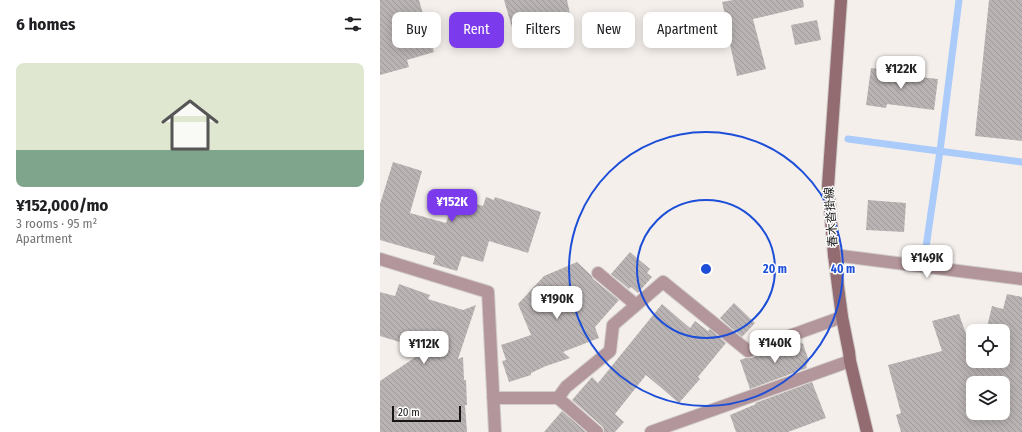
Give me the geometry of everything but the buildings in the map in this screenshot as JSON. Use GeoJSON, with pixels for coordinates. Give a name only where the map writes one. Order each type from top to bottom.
{"type":"FeatureCollection","features":[{"type":"Feature","properties":{"kind":"main road","name":"春木沓掛線"},"geometry":{"type":"LineString","coordinates":[[841,0],[828,186],[834,255],[842,317],[850,361],[867,432]]}},
{"type":"Feature","properties":{"kind":"street"},"geometry":{"type":"LineString","coordinates":[[834,255],[1022,279]]}},
{"type":"Feature","properties":{"kind":"street"},"geometry":{"type":"LineString","coordinates":[[380,259],[488,292],[495,432]]}},
{"type":"Feature","properties":{"kind":"street"},"geometry":{"type":"LineString","coordinates":[[598,273],[636,305]]}},
{"type":"Feature","properties":{"kind":"street"},"geometry":{"type":"LineString","coordinates":[[558,398],[566,387],[610,351],[613,325],[663,282],[748,351],[842,317]]}},
{"type":"Feature","properties":{"kind":"street"},"geometry":{"type":"LineString","coordinates":[[651,432],[850,361]]}},
{"type":"Feature","properties":{"kind":"street"},"geometry":{"type":"LineString","coordinates":[[493,398],[558,398],[596,432]]}},
{"type":"Feature","properties":{"kind":"waterway"},"geometry":{"type":"LineString","coordinates":[[925,254],[940,151],[959,0]]}},
{"type":"Feature","properties":{"kind":"waterway"},"geometry":{"type":"LineString","coordinates":[[848,139],[1022,162]]}}]}
